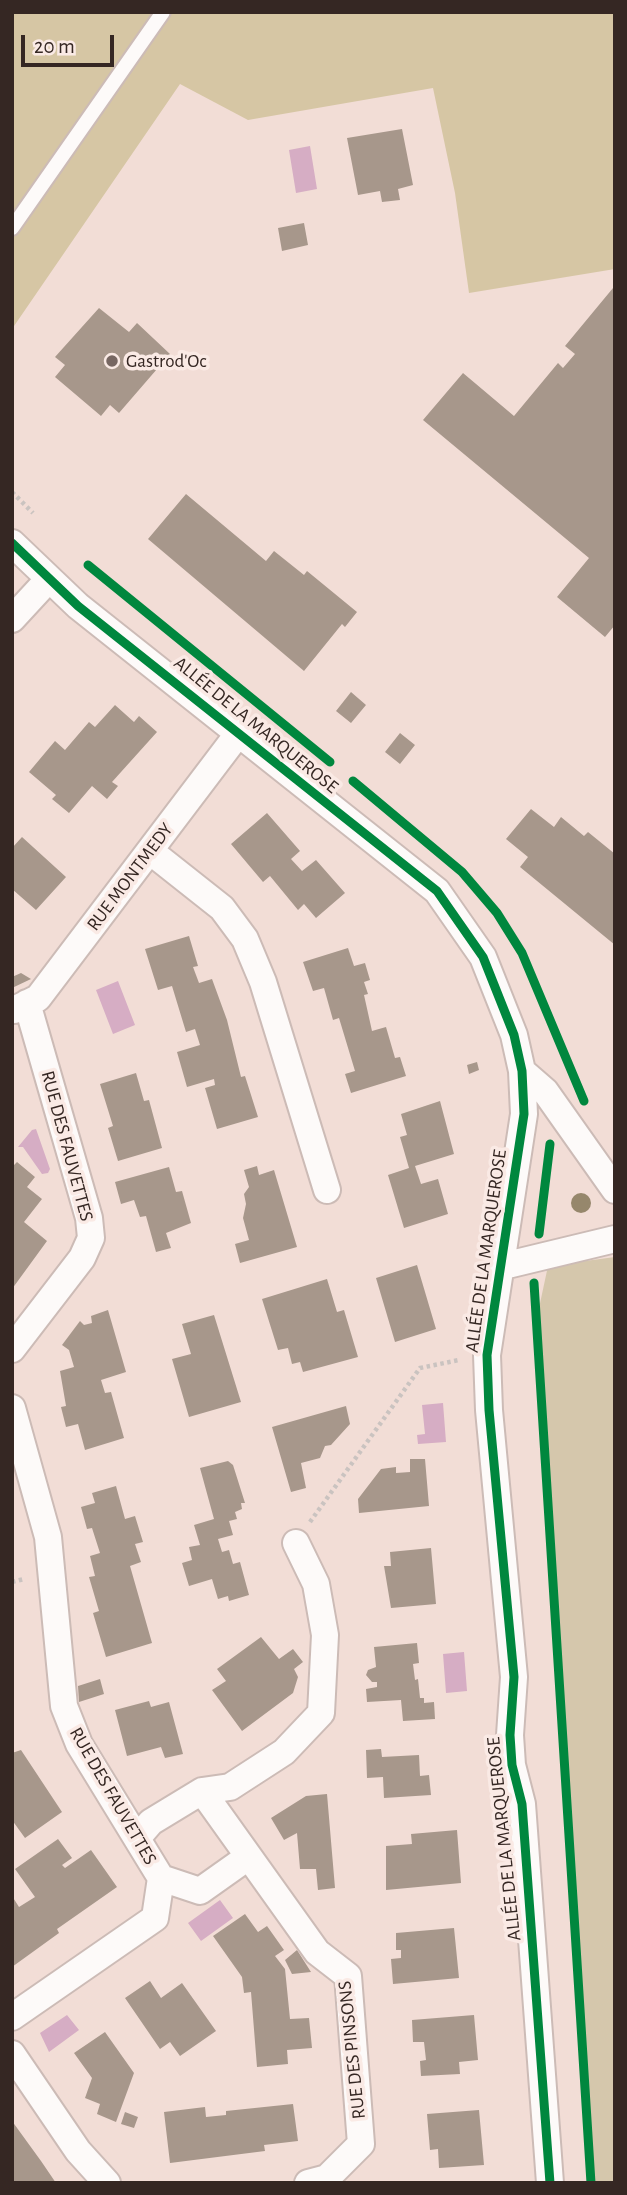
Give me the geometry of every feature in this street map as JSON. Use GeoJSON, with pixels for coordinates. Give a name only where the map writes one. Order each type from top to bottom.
{"type":"FeatureCollection","features":[{"type":"Feature","properties":{"kind":"street","name":"ALLÉE DE LA MARQUEROSE"},"geometry":{"type":"LineString","coordinates":[[12,543],[48,580],[437,891],[483,957],[499,993],[522,1071],[524,1114],[487,1355],[493,1463],[514,1677],[510,1735],[512,1765],[522,1804],[550,2183]]}},
{"type":"Feature","properties":{"kind":"street"},"geometry":{"type":"LineString","coordinates":[[12,619],[48,580]]}},
{"type":"Feature","properties":{"kind":"street","name":"RUE MONTMEDY"},"geometry":{"type":"LineString","coordinates":[[20,1007],[38,998],[238,734]]}},
{"type":"Feature","properties":{"kind":"street"},"geometry":{"type":"LineString","coordinates":[[150,851],[222,908],[245,939],[263,982],[327,1190]]}},
{"type":"Feature","properties":{"kind":"street","name":"RUE DES FAUVETTES"},"geometry":{"type":"LineString","coordinates":[[12,1349],[82,1258],[91,1238],[89,1218],[20,1007]]}},
{"type":"Feature","properties":{"kind":"street"},"geometry":{"type":"LineString","coordinates":[[522,1071],[545,1091],[615,1190]]}},
{"type":"Feature","properties":{"kind":"street"},"geometry":{"type":"LineString","coordinates":[[499,1267],[615,1239]]}},
{"type":"Feature","properties":{"kind":"street","name":"RUE DES FAUVETTES"},"geometry":{"type":"LineString","coordinates":[[12,1408],[20,1466],[48,1537],[64,1706],[79,1744],[161,1878],[155,1918],[12,2017]]}},
{"type":"Feature","properties":{"kind":"street"},"geometry":{"type":"LineString","coordinates":[[138,1837],[151,1822],[202,1791],[230,1787],[284,1752],[321,1713],[325,1635],[316,1584],[296,1543]]}},
{"type":"Feature","properties":{"kind":"street","name":"RUE DES PINSONS"},"geometry":{"type":"LineString","coordinates":[[202,1791],[317,1952],[348,1976],[361,2144],[327,2178],[308,2183]]}},
{"type":"Feature","properties":{"kind":"street"},"geometry":{"type":"LineString","coordinates":[[161,1878],[200,1891],[248,1857]]}},
{"type":"Feature","properties":{"kind":"street"},"geometry":{"type":"LineString","coordinates":[[12,2054],[78,2151],[107,2183]]}},
{"type":"Feature","properties":{"kind":"lane"},"geometry":{"type":"LineString","coordinates":[[12,228],[163,12]]}},
{"type":"Feature","properties":{"kind":"path"},"geometry":{"type":"LineString","coordinates":[[12,492],[33,513]]}},
{"type":"Feature","properties":{"kind":"path"},"geometry":{"type":"LineString","coordinates":[[88,565],[330,762]]}},
{"type":"Feature","properties":{"kind":"path"},"geometry":{"type":"LineString","coordinates":[[539,1234],[547,1170]]}},
{"type":"Feature","properties":{"kind":"path"},"geometry":{"type":"LineString","coordinates":[[534,1283],[591,2183]]}},
{"type":"Feature","properties":{"kind":"path"},"geometry":{"type":"LineString","coordinates":[[296,1543],[420,1368],[487,1355]]}},
{"type":"Feature","properties":{"kind":"shaded area"},"geometry":{"type":"Polygon","coordinates":[[[12,12],[615,12],[615,269],[469,293],[455,193],[433,88],[248,120],[180,84],[12,329],[12,12]]]}},
{"type":"Feature","properties":{"kind":"shaded area"},"geometry":{"type":"Polygon","coordinates":[[[310,146],[317,189],[296,193],[289,150],[310,146]]]}},
{"type":"Feature","properties":{"kind":"shaded area"},"geometry":{"type":"Polygon","coordinates":[[[118,981],[135,1025],[113,1034],[96,990],[118,981]]]}},
{"type":"Feature","properties":{"kind":"shaded area"},"geometry":{"type":"Polygon","coordinates":[[[36,1129],[50,1169],[48,1173],[42,1174],[23,1147],[18,1147],[32,1130],[36,1129]]]}},
{"type":"Feature","properties":{"kind":"shaded area"},"geometry":{"type":"Polygon","coordinates":[[[615,1257],[615,2183],[594,2183],[536,1322],[548,1266],[615,1257]]]}},
{"type":"Feature","properties":{"kind":"shaded area"},"geometry":{"type":"Polygon","coordinates":[[[443,1403],[446,1442],[418,1444],[417,1435],[425,1434],[422,1405],[443,1403]]]}},
{"type":"Feature","properties":{"kind":"shaded area"},"geometry":{"type":"Polygon","coordinates":[[[464,1652],[467,1691],[446,1693],[443,1654],[464,1652]]]}},
{"type":"Feature","properties":{"kind":"shaded area"},"geometry":{"type":"Polygon","coordinates":[[[220,1900],[233,1918],[201,1941],[188,1923],[220,1900]]]}},
{"type":"Feature","properties":{"kind":"shaded area"},"geometry":{"type":"Polygon","coordinates":[[[67,2015],[79,2030],[49,2052],[40,2033],[67,2015]]]}},
{"type":"Feature","properties":{"kind":"building"},"geometry":{"type":"Polygon","coordinates":[[[402,129],[413,185],[398,189],[400,200],[382,202],[380,191],[358,195],[347,138],[402,129]]]}},
{"type":"Feature","properties":{"kind":"building"},"geometry":{"type":"Polygon","coordinates":[[[304,223],[308,245],[282,251],[278,228],[304,223]]]}},
{"type":"Feature","properties":{"kind":"building"},"geometry":{"type":"Polygon","coordinates":[[[613,288],[615,625],[605,637],[557,597],[589,558],[423,420],[463,373],[514,416],[558,363],[563,368],[575,354],[565,346],[613,288]]]}},
{"type":"Feature","properties":{"kind":"building","name":"Gastrod'Oc"},"geometry":{"type":"Polygon","coordinates":[[[99,308],[129,332],[137,323],[170,354],[119,413],[110,405],[101,416],[55,377],[65,365],[55,357],[99,308]]]}},
{"type":"Feature","properties":{"kind":"building"},"geometry":{"type":"Polygon","coordinates":[[[186,494],[266,561],[274,551],[304,575],[307,571],[357,612],[345,627],[342,624],[304,671],[148,539],[186,494]]]}},
{"type":"Feature","properties":{"kind":"building"},"geometry":{"type":"Polygon","coordinates":[[[351,692],[366,705],[351,723],[336,711],[351,692]]]}},
{"type":"Feature","properties":{"kind":"building"},"geometry":{"type":"Polygon","coordinates":[[[115,705],[134,722],[139,716],[157,732],[112,782],[118,786],[107,799],[92,786],[69,813],[52,799],[56,795],[29,772],[55,741],[65,750],[89,722],[95,727],[115,705]]]}},
{"type":"Feature","properties":{"kind":"building"},"geometry":{"type":"Polygon","coordinates":[[[400,733],[415,745],[400,764],[385,752],[400,733]]]}},
{"type":"Feature","properties":{"kind":"building"},"geometry":{"type":"Polygon","coordinates":[[[531,809],[554,827],[561,817],[584,836],[588,832],[615,854],[615,945],[520,867],[528,857],[506,839],[531,809]]]}},
{"type":"Feature","properties":{"kind":"building"},"geometry":{"type":"Polygon","coordinates":[[[267,813],[300,851],[291,859],[302,871],[316,860],[345,893],[316,918],[304,904],[298,910],[270,876],[263,882],[231,844],[267,813]]]}},
{"type":"Feature","properties":{"kind":"building"},"geometry":{"type":"Polygon","coordinates":[[[22,837],[66,877],[36,910],[12,889],[12,848],[22,837]]]}},
{"type":"Feature","properties":{"kind":"building"},"geometry":{"type":"Polygon","coordinates":[[[189,936],[198,966],[193,967],[199,983],[212,979],[227,1020],[241,1077],[245,1076],[258,1117],[217,1129],[205,1088],[215,1085],[214,1079],[187,1087],[177,1052],[200,1045],[195,1029],[186,1032],[172,986],[158,990],[145,949],[189,936]]]}},
{"type":"Feature","properties":{"kind":"building"},"geometry":{"type":"Polygon","coordinates":[[[348,948],[354,966],[365,963],[370,980],[364,982],[368,994],[364,995],[372,1031],[386,1027],[395,1058],[400,1057],[406,1076],[351,1093],[345,1074],[355,1071],[339,1018],[333,1020],[324,988],[313,991],[303,962],[348,948]]]}},
{"type":"Feature","properties":{"kind":"building"},"geometry":{"type":"Polygon","coordinates":[[[21,973],[31,979],[12,988],[12,977],[21,973]]]}},
{"type":"Feature","properties":{"kind":"building"},"geometry":{"type":"Polygon","coordinates":[[[477,1062],[479,1070],[469,1074],[467,1065],[477,1062]]]}},
{"type":"Feature","properties":{"kind":"building"},"geometry":{"type":"Polygon","coordinates":[[[136,1073],[144,1101],[149,1100],[162,1148],[118,1161],[108,1128],[113,1126],[100,1084],[136,1073]]]}},
{"type":"Feature","properties":{"kind":"building"},"geometry":{"type":"Polygon","coordinates":[[[440,1101],[454,1154],[415,1166],[421,1184],[438,1179],[448,1214],[404,1228],[388,1175],[409,1168],[400,1137],[407,1135],[401,1114],[440,1101]]]}},
{"type":"Feature","properties":{"kind":"building"},"geometry":{"type":"Polygon","coordinates":[[[17,1162],[35,1177],[27,1187],[42,1199],[24,1222],[47,1241],[12,1289],[12,1167],[17,1162]]]}},
{"type":"Feature","properties":{"kind":"building"},"geometry":{"type":"Polygon","coordinates":[[[257,1166],[259,1175],[274,1170],[297,1247],[240,1263],[235,1244],[249,1240],[243,1218],[246,1204],[244,1194],[249,1187],[244,1170],[257,1166]]]}},
{"type":"Feature","properties":{"kind":"building"},"geometry":{"type":"Polygon","coordinates":[[[169,1167],[176,1192],[182,1191],[191,1223],[166,1233],[171,1248],[156,1252],[146,1216],[140,1217],[134,1200],[121,1204],[115,1182],[169,1167]]]}},
{"type":"Feature","properties":{"kind":"building"},"geometry":{"type":"Polygon","coordinates":[[[417,1265],[436,1329],[395,1342],[376,1278],[417,1265]]]}},
{"type":"Feature","properties":{"kind":"building"},"geometry":{"type":"Polygon","coordinates":[[[327,1279],[337,1312],[344,1310],[358,1357],[303,1372],[300,1362],[292,1364],[288,1348],[278,1350],[262,1299],[327,1279]]]}},
{"type":"Feature","properties":{"kind":"building"},"geometry":{"type":"Polygon","coordinates":[[[108,1310],[126,1372],[101,1380],[105,1393],[111,1392],[124,1438],[85,1450],[78,1424],[66,1427],[61,1407],[66,1406],[60,1371],[74,1367],[69,1350],[62,1345],[80,1321],[84,1325],[92,1323],[91,1316],[108,1310]]]}},
{"type":"Feature","properties":{"kind":"building"},"geometry":{"type":"Polygon","coordinates":[[[214,1315],[241,1402],[189,1417],[172,1359],[191,1354],[182,1324],[214,1315]]]}},
{"type":"Feature","properties":{"kind":"building"},"geometry":{"type":"Polygon","coordinates":[[[346,1406],[350,1424],[331,1445],[325,1446],[320,1458],[301,1463],[306,1488],[291,1492],[272,1427],[346,1406]]]}},
{"type":"Feature","properties":{"kind":"building"},"geometry":{"type":"Polygon","coordinates":[[[410,1459],[425,1459],[429,1506],[359,1513],[358,1499],[381,1469],[396,1467],[396,1473],[410,1472],[410,1459]]]}},
{"type":"Feature","properties":{"kind":"building"},"geometry":{"type":"Polygon","coordinates":[[[228,1461],[233,1465],[245,1503],[241,1503],[242,1509],[235,1512],[237,1519],[229,1521],[233,1535],[218,1539],[222,1552],[229,1550],[233,1564],[240,1562],[249,1595],[229,1601],[228,1596],[218,1599],[212,1579],[189,1586],[182,1563],[192,1560],[189,1547],[200,1545],[194,1525],[214,1519],[200,1468],[228,1461]]]}},
{"type":"Feature","properties":{"kind":"building"},"geometry":{"type":"Polygon","coordinates":[[[116,1486],[125,1519],[135,1516],[143,1542],[135,1544],[141,1562],[130,1566],[152,1643],[106,1657],[93,1613],[99,1611],[89,1577],[95,1576],[90,1556],[100,1553],[92,1528],[87,1529],[81,1507],[95,1503],[92,1493],[116,1486]]]}},
{"type":"Feature","properties":{"kind":"building"},"geometry":{"type":"Polygon","coordinates":[[[431,1548],[436,1604],[391,1608],[384,1566],[391,1566],[390,1552],[431,1548]]]}},
{"type":"Feature","properties":{"kind":"building"},"geometry":{"type":"Polygon","coordinates":[[[261,1637],[279,1659],[293,1649],[303,1662],[294,1669],[298,1677],[293,1693],[242,1731],[212,1690],[226,1681],[217,1669],[261,1637]]]}},
{"type":"Feature","properties":{"kind":"building"},"geometry":{"type":"Polygon","coordinates":[[[417,1643],[419,1663],[413,1664],[415,1680],[418,1679],[420,1698],[424,1698],[424,1703],[434,1702],[435,1719],[403,1721],[401,1700],[367,1702],[366,1689],[377,1687],[377,1682],[372,1682],[366,1675],[368,1670],[376,1667],[374,1647],[417,1643]]]}},
{"type":"Feature","properties":{"kind":"building"},"geometry":{"type":"Polygon","coordinates":[[[100,1679],[104,1694],[79,1702],[78,1686],[100,1679]]]}},
{"type":"Feature","properties":{"kind":"building"},"geometry":{"type":"Polygon","coordinates":[[[149,1701],[151,1707],[169,1702],[183,1754],[165,1758],[161,1747],[127,1756],[115,1710],[149,1701]]]}},
{"type":"Feature","properties":{"kind":"building"},"geometry":{"type":"Polygon","coordinates":[[[381,1749],[382,1757],[419,1755],[420,1776],[429,1775],[431,1795],[384,1798],[383,1777],[367,1778],[366,1750],[381,1749]]]}},
{"type":"Feature","properties":{"kind":"building"},"geometry":{"type":"Polygon","coordinates":[[[21,1750],[62,1812],[25,1838],[12,1820],[12,1753],[21,1750]]]}},
{"type":"Feature","properties":{"kind":"building"},"geometry":{"type":"Polygon","coordinates":[[[327,1794],[335,1888],[318,1890],[316,1869],[300,1869],[297,1833],[284,1840],[271,1818],[306,1796],[327,1794]]]}},
{"type":"Feature","properties":{"kind":"building"},"geometry":{"type":"Polygon","coordinates":[[[457,1830],[461,1883],[386,1890],[386,1846],[412,1844],[411,1834],[457,1830]]]}},
{"type":"Feature","properties":{"kind":"building"},"geometry":{"type":"Polygon","coordinates":[[[58,1839],[72,1858],[62,1865],[65,1868],[91,1850],[117,1887],[57,1929],[59,1933],[12,1967],[12,1896],[19,1907],[35,1897],[15,1869],[58,1839]]]}},
{"type":"Feature","properties":{"kind":"building"},"geometry":{"type":"Polygon","coordinates":[[[245,1914],[258,1932],[267,1926],[284,1950],[275,1956],[285,1969],[290,2019],[309,2018],[312,2048],[287,2050],[288,2064],[257,2067],[251,1992],[244,1993],[242,1977],[213,1936],[245,1914]]]}},
{"type":"Feature","properties":{"kind":"building"},"geometry":{"type":"Polygon","coordinates":[[[454,1928],[459,1978],[393,1984],[391,1959],[401,1958],[401,1950],[396,1950],[396,1933],[454,1928]]]}},
{"type":"Feature","properties":{"kind":"building"},"geometry":{"type":"Polygon","coordinates":[[[297,1950],[311,1972],[292,1974],[285,1960],[297,1950]]]}},
{"type":"Feature","properties":{"kind":"building"},"geometry":{"type":"Polygon","coordinates":[[[150,1981],[161,1998],[182,1983],[216,2031],[180,2056],[170,2042],[160,2049],[125,1998],[150,1981]]]}},
{"type":"Feature","properties":{"kind":"building"},"geometry":{"type":"Polygon","coordinates":[[[474,2015],[478,2060],[459,2062],[460,2074],[421,2076],[420,2061],[426,2060],[424,2042],[413,2042],[412,2020],[474,2015]]]}},
{"type":"Feature","properties":{"kind":"building"},"geometry":{"type":"Polygon","coordinates":[[[105,2032],[134,2073],[116,2122],[97,2114],[100,2104],[85,2098],[92,2078],[74,2053],[105,2032]]]}},
{"type":"Feature","properties":{"kind":"building"},"geometry":{"type":"Polygon","coordinates":[[[293,2104],[298,2141],[264,2145],[265,2151],[170,2163],[164,2112],[205,2107],[206,2117],[226,2115],[226,2111],[293,2104]]]}},
{"type":"Feature","properties":{"kind":"building"},"geometry":{"type":"Polygon","coordinates":[[[479,2110],[484,2165],[439,2168],[438,2149],[430,2150],[427,2114],[479,2110]]]}},
{"type":"Feature","properties":{"kind":"building"},"geometry":{"type":"Polygon","coordinates":[[[125,2112],[138,2117],[134,2128],[121,2124],[125,2112]]]}},
{"type":"Feature","properties":{"kind":"building"},"geometry":{"type":"Polygon","coordinates":[[[12,2121],[41,2161],[56,2183],[12,2183],[12,2121]]]}},
{"type":"Feature","properties":{"kind":"cycle path"},"geometry":{"type":"LineString","coordinates":[[12,543],[78,606],[437,891],[483,957],[514,1035],[522,1071],[524,1114],[487,1355],[489,1410],[514,1677],[510,1735],[512,1765],[522,1804],[550,2183]]}},
{"type":"Feature","properties":{"kind":"cycle path"},"geometry":{"type":"LineString","coordinates":[[88,565],[330,762]]}},
{"type":"Feature","properties":{"kind":"cycle path"},"geometry":{"type":"LineString","coordinates":[[353,781],[462,872],[497,913],[522,953],[584,1101]]}},
{"type":"Feature","properties":{"kind":"cycle path"},"geometry":{"type":"LineString","coordinates":[[539,1234],[550,1144]]}},
{"type":"Feature","properties":{"kind":"cycle path"},"geometry":{"type":"LineString","coordinates":[[534,1283],[591,2183]]}},
{"type":"Feature","properties":{"kind":"place","name":"Gastrod'Oc"},"geometry":{"type":"Point","coordinates":[112,361]}}]}
